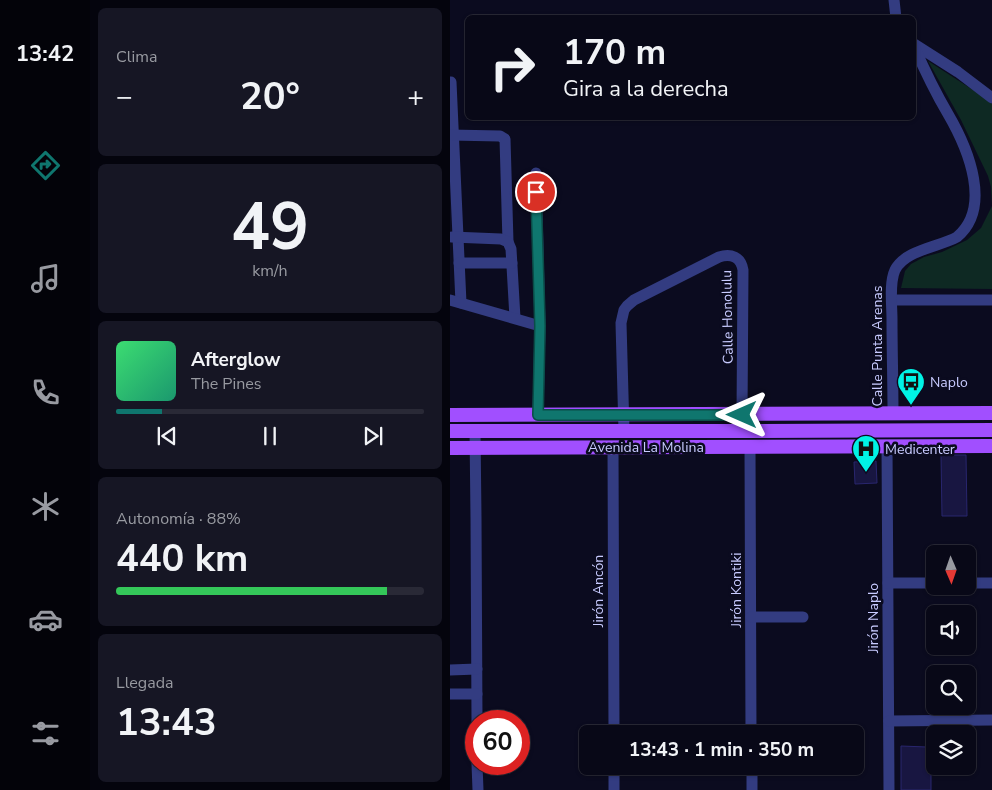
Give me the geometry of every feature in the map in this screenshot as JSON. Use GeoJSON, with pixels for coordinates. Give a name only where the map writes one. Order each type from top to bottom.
{"type":"FeatureCollection","features":[{"type":"Feature","properties":{"kind":"main road"},"geometry":{"type":"LineString","coordinates":[[450,415],[624,415],[742,409],[892,414],[992,413]]}},
{"type":"Feature","properties":{"kind":"main road","name":"Avenida La Molina"},"geometry":{"type":"LineString","coordinates":[[450,431],[992,430]]}},
{"type":"Feature","properties":{"kind":"main road","name":"Avenida La Molina"},"geometry":{"type":"LineString","coordinates":[[450,448],[992,446]]}},
{"type":"Feature","properties":{"kind":"street"},"geometry":{"type":"LineString","coordinates":[[894,0],[896,15]]}},
{"type":"Feature","properties":{"kind":"street","name":"Calle Punta Arenas"},"geometry":{"type":"LineString","coordinates":[[916,46],[958,72],[992,98]]}},
{"type":"Feature","properties":{"kind":"street","name":"Calle Punta Arenas"},"geometry":{"type":"LineString","coordinates":[[892,414],[892,279],[896,268],[908,256],[954,239],[967,231],[976,224],[985,202],[982,178],[972,155],[925,71],[916,50]]}},
{"type":"Feature","properties":{"kind":"street"},"geometry":{"type":"LineString","coordinates":[[451,82],[454,237],[459,263],[455,302],[540,326]]}},
{"type":"Feature","properties":{"kind":"street"},"geometry":{"type":"LineString","coordinates":[[452,135],[500,136],[505,140],[508,242],[511,249],[515,318]]}},
{"type":"Feature","properties":{"kind":"street"},"geometry":{"type":"LineString","coordinates":[[536,173],[540,326],[538,415]]}},
{"type":"Feature","properties":{"kind":"street"},"geometry":{"type":"LineString","coordinates":[[454,237],[501,239],[508,242]]}},
{"type":"Feature","properties":{"kind":"street","name":"Calle Honolulu"},"geometry":{"type":"LineString","coordinates":[[624,415],[621,318],[627,306],[656,288],[703,265],[731,255],[738,259],[743,270],[742,409]]}},
{"type":"Feature","properties":{"kind":"street"},"geometry":{"type":"LineString","coordinates":[[459,263],[512,264]]}},
{"type":"Feature","properties":{"kind":"street"},"geometry":{"type":"LineString","coordinates":[[892,300],[992,300]]}},
{"type":"Feature","properties":{"kind":"street"},"geometry":{"type":"LineString","coordinates":[[624,415],[624,431]]}},
{"type":"Feature","properties":{"kind":"street"},"geometry":{"type":"LineString","coordinates":[[475,431],[477,710]]}},
{"type":"Feature","properties":{"kind":"street","name":"Jirón Naplo"},"geometry":{"type":"LineString","coordinates":[[887,446],[889,790]]}},
{"type":"Feature","properties":{"kind":"street","name":"Jirón Ancón"},"geometry":{"type":"LineString","coordinates":[[613,447],[614,725]]}},
{"type":"Feature","properties":{"kind":"street","name":"Jirón Kontiki"},"geometry":{"type":"LineString","coordinates":[[750,447],[752,725]]}},
{"type":"Feature","properties":{"kind":"street"},"geometry":{"type":"LineString","coordinates":[[888,583],[926,583]]}},
{"type":"Feature","properties":{"kind":"street"},"geometry":{"type":"LineString","coordinates":[[976,583],[992,583]]}},
{"type":"Feature","properties":{"kind":"street"},"geometry":{"type":"LineString","coordinates":[[751,617],[803,617]]}},
{"type":"Feature","properties":{"kind":"street"},"geometry":{"type":"LineString","coordinates":[[450,670],[477,670]]}},
{"type":"Feature","properties":{"kind":"street"},"geometry":{"type":"LineString","coordinates":[[450,694],[477,694]]}},
{"type":"Feature","properties":{"kind":"street"},"geometry":{"type":"LineString","coordinates":[[889,721],[992,720]]}},
{"type":"Feature","properties":{"kind":"street"},"geometry":{"type":"LineString","coordinates":[[477,775],[478,790]]}},
{"type":"Feature","properties":{"kind":"street"},"geometry":{"type":"LineString","coordinates":[[614,775],[614,790]]}},
{"type":"Feature","properties":{"kind":"street"},"geometry":{"type":"LineString","coordinates":[[752,775],[752,790]]}},
{"type":"Feature","properties":{"kind":"green space"},"geometry":{"type":"Polygon","coordinates":[[[928,61],[992,104],[992,206],[991,187],[988,176],[961,120],[928,61]]]}},
{"type":"Feature","properties":{"kind":"green space"},"geometry":{"type":"Polygon","coordinates":[[[992,206],[992,289],[901,288],[905,271],[911,264],[967,240],[981,228],[992,206]]]}},
{"type":"Feature","properties":{"kind":"building"},"geometry":{"type":"Polygon","coordinates":[[[941,455],[966,455],[967,516],[942,516],[941,455]]]}},
{"type":"Feature","properties":{"kind":"building","name":"Medicenter"},"geometry":{"type":"Polygon","coordinates":[[[876,461],[877,483],[855,484],[854,462],[876,461]]]}},
{"type":"Feature","properties":{"kind":"building"},"geometry":{"type":"Polygon","coordinates":[[[901,746],[926,747],[926,775],[931,775],[931,790],[901,790],[901,746]]]}},
{"type":"Feature","properties":{"kind":"place","name":"Naplo"},"geometry":{"type":"Point","coordinates":[911,406]}},
{"type":"Feature","properties":{"kind":"place","name":"Medicenter"},"geometry":{"type":"Point","coordinates":[866,473]}},
{"type":"Feature","properties":{"kind":"route"},"geometry":{"type":"LineString","coordinates":[[536,192],[540,326],[538,415],[742,415]]}}]}
